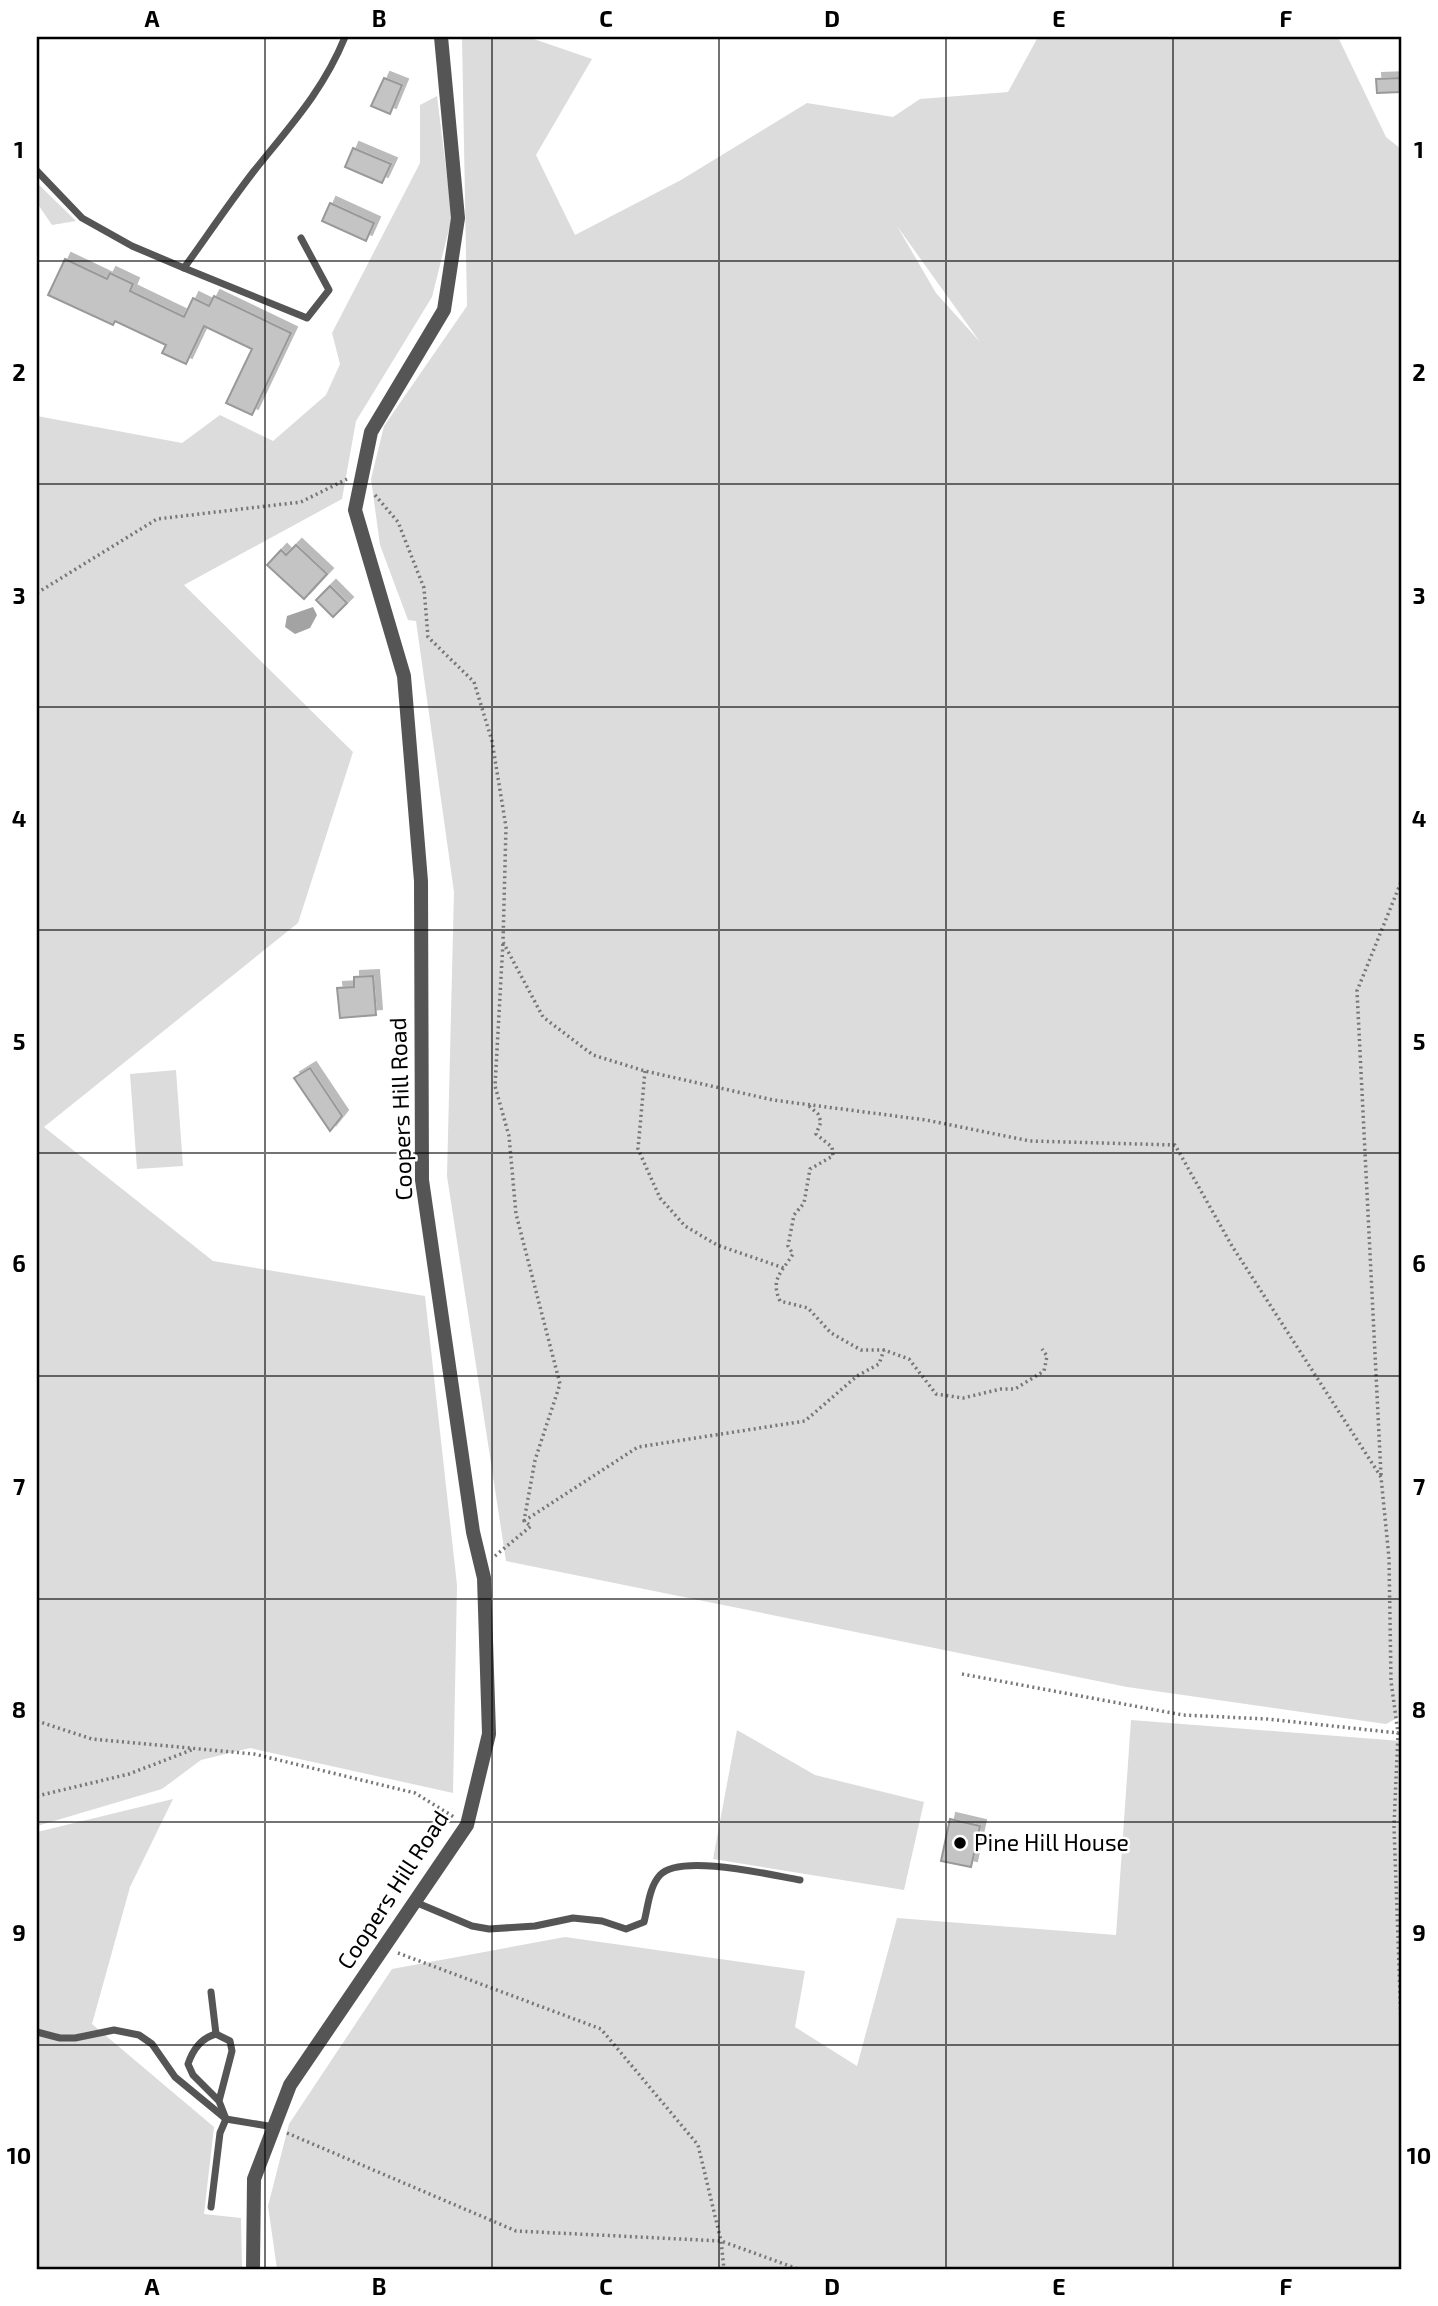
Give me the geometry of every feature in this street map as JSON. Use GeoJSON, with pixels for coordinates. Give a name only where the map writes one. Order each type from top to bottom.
{"type":"FeatureCollection","features":[{"type":"Feature","properties":{"kind":"street","name":"Coopers Hill Road"},"geometry":{"type":"LineString","coordinates":[[253,2269],[254,2179],[290,2085],[467,1825],[488,1734],[484,1578],[473,1532],[422,1180],[421,881],[404,676],[355,510],[371,432],[444,310],[458,218],[440,37]]}},
{"type":"Feature","properties":{"kind":"lane"},"geometry":{"type":"LineString","coordinates":[[184,268],[253,173],[305,110],[337,58],[345,37]]}},
{"type":"Feature","properties":{"kind":"lane"},"geometry":{"type":"LineString","coordinates":[[37,171],[82,218],[132,246],[307,318],[329,290],[301,238]]}},
{"type":"Feature","properties":{"kind":"lane"},"geometry":{"type":"LineString","coordinates":[[414,1902],[472,1926],[489,1929],[535,1926],[573,1918],[602,1921],[626,1929],[644,1922],[652,1890],[660,1875],[676,1866],[696,1864],[800,1880]]}},
{"type":"Feature","properties":{"kind":"lane"},"geometry":{"type":"LineString","coordinates":[[211,1992],[216,2034]]}},
{"type":"Feature","properties":{"kind":"lane"},"geometry":{"type":"LineString","coordinates":[[37,2032],[60,2038],[75,2038],[114,2030],[139,2035],[152,2044],[175,2077],[226,2119],[274,2127]]}},
{"type":"Feature","properties":{"kind":"lane"},"geometry":{"type":"LineString","coordinates":[[211,2207],[220,2133],[226,2119],[219,2101],[192,2075],[188,2064],[200,2042],[207,2036],[216,2034],[230,2042],[232,2051],[219,2101]]}},
{"type":"Feature","properties":{"kind":"path"},"geometry":{"type":"LineString","coordinates":[[37,593],[157,519],[301,502],[362,475],[398,522],[424,588],[428,637],[474,682],[492,741],[506,827],[495,1086],[509,1136],[516,1214],[561,1384],[535,1460],[524,1521]]}},
{"type":"Feature","properties":{"kind":"path"},"geometry":{"type":"LineString","coordinates":[[1401,882],[1357,991],[1381,1477],[1389,1558],[1391,1681],[1399,1732],[1394,1826],[1401,2023]]}},
{"type":"Feature","properties":{"kind":"path"},"geometry":{"type":"LineString","coordinates":[[503,942],[543,1017],[593,1055],[645,1071],[773,1100],[926,1120],[1030,1141],[1175,1145],[1232,1246],[1381,1477]]}},
{"type":"Feature","properties":{"kind":"path"},"geometry":{"type":"LineString","coordinates":[[645,1071],[638,1149],[660,1198],[685,1226],[717,1245],[784,1268]]}},
{"type":"Feature","properties":{"kind":"path"},"geometry":{"type":"LineString","coordinates":[[809,1106],[818,1114],[821,1122],[816,1134],[832,1147],[833,1156],[810,1169],[804,1203],[794,1215],[788,1246],[793,1254],[778,1275],[775,1289],[780,1301],[808,1308],[831,1333],[861,1350],[884,1350],[909,1359],[936,1394],[963,1398],[1001,1389],[1015,1389],[1044,1371],[1048,1356],[1042,1349]]}},
{"type":"Feature","properties":{"kind":"path"},"geometry":{"type":"LineString","coordinates":[[524,1521],[638,1447],[805,1421],[857,1376],[879,1364],[884,1350]]}},
{"type":"Feature","properties":{"kind":"path"},"geometry":{"type":"LineString","coordinates":[[496,1556],[531,1526],[524,1521]]}},
{"type":"Feature","properties":{"kind":"path"},"geometry":{"type":"LineString","coordinates":[[962,1674],[1183,1715],[1267,1719],[1399,1732]]}},
{"type":"Feature","properties":{"kind":"path"},"geometry":{"type":"LineString","coordinates":[[37,1721],[92,1739],[254,1754],[415,1793],[467,1825]]}},
{"type":"Feature","properties":{"kind":"path"},"geometry":{"type":"LineString","coordinates":[[37,1796],[129,1774],[196,1749]]}},
{"type":"Feature","properties":{"kind":"path"},"geometry":{"type":"LineString","coordinates":[[383,1948],[601,2029],[698,2145],[721,2241],[724,2269]]}},
{"type":"Feature","properties":{"kind":"path"},"geometry":{"type":"LineString","coordinates":[[274,2127],[516,2231],[721,2241],[799,2269]]}},
{"type":"Feature","properties":{"kind":"shaded area"},"geometry":{"type":"Polygon","coordinates":[[[462,37],[528,37],[592,59],[536,155],[575,235],[681,180],[807,103],[893,117],[920,99],[1008,92],[1038,37],[1338,37],[1386,137],[1401,149],[1401,1716],[1386,1724],[1127,1687],[506,1561],[447,1176],[454,892],[416,621],[408,620],[380,545],[371,479],[384,426],[467,306],[462,37]],[[897,226],[936,293],[980,342],[897,226]]]}},
{"type":"Feature","properties":{"kind":"shaded area"},"geometry":{"type":"Polygon","coordinates":[[[437,96],[452,217],[432,297],[356,421],[342,499],[184,585],[353,752],[298,923],[44,1127],[213,1261],[425,1296],[457,1585],[453,1793],[250,1748],[201,1760],[162,1789],[37,1826],[37,416],[182,443],[220,415],[273,441],[326,395],[340,364],[332,333],[420,163],[420,105],[437,96]]]}},
{"type":"Feature","properties":{"kind":"shaded area"},"geometry":{"type":"Polygon","coordinates":[[[37,183],[76,221],[52,225],[37,203],[37,183]]]}},
{"type":"Feature","properties":{"kind":"shaded area"},"geometry":{"type":"Polygon","coordinates":[[[313,607],[317,615],[310,628],[295,634],[285,627],[287,616],[313,607]]]}},
{"type":"Feature","properties":{"kind":"shaded area"},"geometry":{"type":"Polygon","coordinates":[[[176,1070],[183,1166],[137,1169],[130,1074],[176,1070]]]}},
{"type":"Feature","properties":{"kind":"shaded area"},"geometry":{"type":"Polygon","coordinates":[[[1131,1720],[1401,1741],[1401,2269],[277,2269],[268,2206],[289,2124],[392,1969],[565,1937],[805,1971],[795,2027],[857,2066],[897,1918],[1116,1935],[1131,1720]]]}},
{"type":"Feature","properties":{"kind":"shaded area"},"geometry":{"type":"Polygon","coordinates":[[[737,1730],[815,1775],[924,1802],[904,1890],[713,1859],[737,1730]]]}},
{"type":"Feature","properties":{"kind":"shaded area"},"geometry":{"type":"Polygon","coordinates":[[[173,1799],[130,1887],[92,2024],[214,2127],[204,2214],[241,2218],[242,2269],[37,2269],[37,1832],[173,1799]]]}},
{"type":"Feature","properties":{"kind":"building"},"geometry":{"type":"Polygon","coordinates":[[[384,78],[402,85],[390,114],[371,106],[384,78]]]}},
{"type":"Feature","properties":{"kind":"building"},"geometry":{"type":"Polygon","coordinates":[[[1401,78],[1401,92],[1377,93],[1376,79],[1401,78]]]}},
{"type":"Feature","properties":{"kind":"building"},"geometry":{"type":"Polygon","coordinates":[[[353,148],[391,164],[382,183],[345,167],[353,148]]]}},
{"type":"Feature","properties":{"kind":"building"},"geometry":{"type":"Polygon","coordinates":[[[330,203],[374,223],[366,241],[322,221],[330,203]]]}},
{"type":"Feature","properties":{"kind":"building"},"geometry":{"type":"Polygon","coordinates":[[[65,259],[107,279],[110,273],[133,284],[130,291],[184,317],[193,298],[209,306],[214,296],[291,333],[252,415],[226,403],[252,349],[204,326],[186,364],[162,353],[166,345],[115,321],[113,325],[48,295],[65,259]]]}},
{"type":"Feature","properties":{"kind":"building"},"geometry":{"type":"Polygon","coordinates":[[[296,545],[327,574],[304,599],[267,565],[281,550],[286,555],[296,545]]]}},
{"type":"Feature","properties":{"kind":"building"},"geometry":{"type":"Polygon","coordinates":[[[330,586],[347,603],[333,617],[316,600],[330,586]]]}},
{"type":"Feature","properties":{"kind":"building"},"geometry":{"type":"Polygon","coordinates":[[[373,976],[376,1015],[340,1018],[337,988],[354,987],[354,977],[373,976]]]}},
{"type":"Feature","properties":{"kind":"building"},"geometry":{"type":"Polygon","coordinates":[[[310,1068],[342,1116],[330,1131],[294,1078],[310,1068]]]}},
{"type":"Feature","properties":{"kind":"building","name":"Pine Hill House"},"geometry":{"type":"Polygon","coordinates":[[[950,1819],[980,1826],[971,1867],[941,1861],[950,1819]]]}},
{"type":"Feature","properties":{"kind":"place","name":"Pine Hill House"},"geometry":{"type":"Point","coordinates":[960,1843]}}]}
